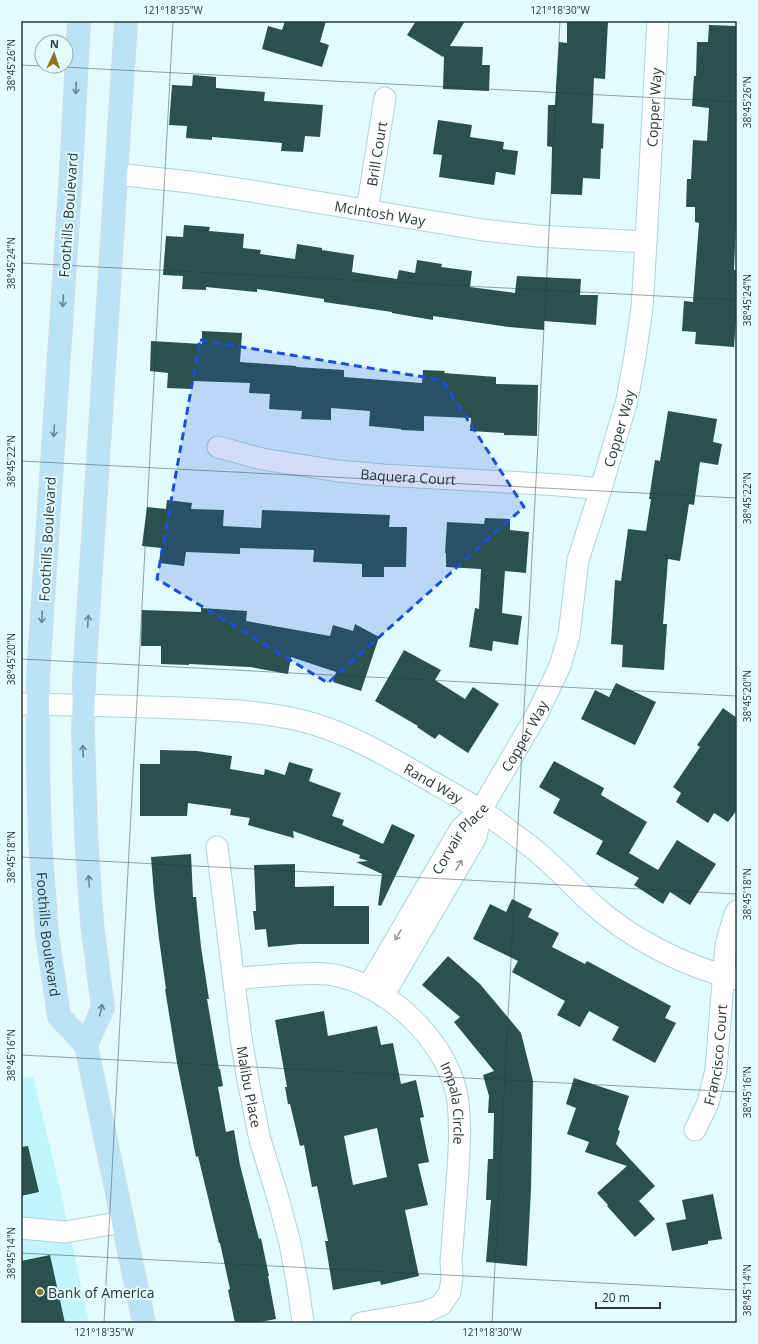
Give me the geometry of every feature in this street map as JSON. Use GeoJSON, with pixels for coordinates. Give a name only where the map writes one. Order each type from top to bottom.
{"type":"FeatureCollection","features":[{"type":"Feature","properties":{"kind":"main road","name":"Foothills Boulevard"},"geometry":{"type":"LineString","coordinates":[[80,21],[38,678],[30,704],[38,766],[40,839],[47,934],[59,1016],[86,1045]]}},
{"type":"Feature","properties":{"kind":"main road"},"geometry":{"type":"LineString","coordinates":[[126,21],[83,705],[87,850],[92,923],[103,1008],[86,1045],[144,1323]]}},
{"type":"Feature","properties":{"kind":"street","name":"Copper Way"},"geometry":{"type":"LineString","coordinates":[[481,810],[537,714],[560,666],[569,635],[578,560],[601,489],[627,400],[636,356],[642,308],[658,21]]}},
{"type":"Feature","properties":{"kind":"street","name":"Brill Court"},"geometry":{"type":"LineString","coordinates":[[366,210],[385,98]]}},
{"type":"Feature","properties":{"kind":"street","name":"McIntosh Way"},"geometry":{"type":"LineString","coordinates":[[116,174],[190,182],[484,230],[536,236],[646,242]]}},
{"type":"Feature","properties":{"kind":"street","name":"Baquera Court"},"geometry":{"type":"LineString","coordinates":[[218,447],[262,459],[338,471],[601,489]]}},
{"type":"Feature","properties":{"kind":"street","name":"Rand Way"},"geometry":{"type":"LineString","coordinates":[[30,704],[221,710],[268,714],[304,721],[362,743],[481,810],[550,862],[591,903],[618,925],[647,943],[673,956],[730,977]]}},
{"type":"Feature","properties":{"kind":"street","name":"Corvair Place"},"geometry":{"type":"LineString","coordinates":[[375,991],[436,887],[461,828],[481,810]]}},
{"type":"Feature","properties":{"kind":"street","name":"Malibu Place"},"geometry":{"type":"LineString","coordinates":[[217,846],[241,1038],[260,1140],[290,1243],[303,1323]]}},
{"type":"Feature","properties":{"kind":"street","name":"Francisco Court"},"geometry":{"type":"LineString","coordinates":[[695,1130],[708,1102],[716,1070],[730,977],[726,945],[737,911]]}},
{"type":"Feature","properties":{"kind":"street","name":"Impala Circle"},"geometry":{"type":"LineString","coordinates":[[234,979],[319,973],[339,976],[355,981],[375,991],[408,1015],[436,1046],[453,1080],[458,1101],[459,1149],[450,1292],[441,1305],[425,1312],[361,1323]]}},
{"type":"Feature","properties":{"kind":"street"},"geometry":{"type":"LineString","coordinates":[[21,1228],[65,1232],[123,1222]]}},
{"type":"Feature","properties":{"kind":"highlighted area"},"geometry":{"type":"Polygon","coordinates":[[[200,340],[442,380],[524,507],[328,683],[157,579],[200,340]]]}},
{"type":"Feature","properties":{"kind":"shaded area"},"geometry":{"type":"Polygon","coordinates":[[[33,1076],[59,1184],[89,1323],[21,1323],[21,1078],[33,1076]]]}},
{"type":"Feature","properties":{"kind":"building"},"geometry":{"type":"Polygon","coordinates":[[[285,21],[326,21],[320,42],[329,45],[322,67],[262,49],[268,26],[282,30],[285,21]]]}},
{"type":"Feature","properties":{"kind":"building"},"geometry":{"type":"Polygon","coordinates":[[[416,21],[465,21],[450,46],[483,47],[482,65],[490,65],[489,91],[443,89],[444,56],[443,57],[407,35],[416,21]]]}},
{"type":"Feature","properties":{"kind":"building"},"geometry":{"type":"Polygon","coordinates":[[[567,21],[608,21],[605,79],[594,78],[592,123],[604,124],[603,149],[601,148],[600,179],[583,178],[582,195],[551,194],[552,147],[547,146],[548,105],[555,105],[559,42],[567,43],[567,21]]]}},
{"type":"Feature","properties":{"kind":"building"},"geometry":{"type":"Polygon","coordinates":[[[709,25],[737,26],[737,201],[734,270],[737,270],[737,308],[734,347],[695,344],[696,332],[682,331],[684,301],[693,302],[699,223],[695,222],[695,207],[686,207],[687,179],[691,179],[693,140],[707,141],[709,108],[692,106],[694,76],[696,76],[697,42],[708,42],[709,25]]]}},
{"type":"Feature","properties":{"kind":"building"},"geometry":{"type":"Polygon","coordinates":[[[193,75],[216,77],[216,88],[265,92],[264,101],[323,105],[320,137],[305,136],[303,152],[281,151],[282,143],[212,137],[212,140],[186,138],[187,126],[169,125],[172,85],[192,86],[193,75]]]}},
{"type":"Feature","properties":{"kind":"building"},"geometry":{"type":"Polygon","coordinates":[[[438,120],[472,125],[470,137],[504,142],[503,149],[518,151],[515,175],[496,172],[494,185],[439,177],[442,155],[433,154],[438,120]]]}},
{"type":"Feature","properties":{"kind":"building"},"geometry":{"type":"Polygon","coordinates":[[[184,225],[210,227],[209,231],[244,234],[243,248],[261,250],[260,254],[295,259],[297,244],[354,255],[352,272],[397,279],[399,270],[415,273],[417,260],[442,264],[441,267],[472,271],[470,287],[515,293],[517,276],[581,279],[580,295],[598,295],[596,325],[544,321],[544,330],[509,327],[433,316],[433,320],[392,312],[324,302],[324,299],[257,289],[257,292],[206,287],[206,290],[182,289],[183,276],[163,275],[166,236],[183,237],[184,225]]]}},
{"type":"Feature","properties":{"kind":"building"},"geometry":{"type":"Polygon","coordinates":[[[202,331],[242,333],[240,362],[344,370],[344,377],[422,383],[423,370],[496,377],[496,384],[538,385],[537,436],[504,435],[504,433],[470,431],[471,418],[424,416],[424,431],[369,426],[370,411],[331,408],[331,420],[301,419],[302,411],[269,409],[270,394],[249,393],[250,383],[193,381],[192,389],[167,388],[168,373],[150,371],[151,341],[202,344],[202,331]]]}},
{"type":"Feature","properties":{"kind":"building"},"geometry":{"type":"Polygon","coordinates":[[[668,411],[717,419],[713,442],[722,444],[718,465],[700,462],[694,505],[689,504],[680,561],[668,559],[663,624],[667,624],[664,670],[622,667],[623,645],[611,644],[615,580],[621,581],[628,529],[646,531],[655,460],[660,461],[668,411]]]}},
{"type":"Feature","properties":{"kind":"building"},"geometry":{"type":"Polygon","coordinates":[[[167,500],[192,503],[191,509],[224,510],[223,526],[261,528],[262,510],[390,515],[389,527],[407,527],[406,567],[384,567],[384,577],[362,577],[362,564],[313,562],[314,550],[240,548],[240,554],[186,552],[184,566],[159,563],[161,548],[142,546],[147,507],[166,509],[167,500]]]}},
{"type":"Feature","properties":{"kind":"building"},"geometry":{"type":"Polygon","coordinates":[[[485,518],[510,519],[510,530],[529,532],[526,573],[505,571],[502,613],[522,616],[518,645],[493,641],[492,651],[469,647],[475,608],[479,609],[481,569],[446,567],[445,553],[447,522],[484,524],[485,518]]]}},
{"type":"Feature","properties":{"kind":"building"},"geometry":{"type":"Polygon","coordinates":[[[201,608],[247,611],[246,621],[330,636],[333,625],[353,631],[355,624],[379,637],[361,691],[333,682],[336,672],[291,657],[288,674],[250,667],[161,664],[161,646],[141,646],[142,610],[201,612],[201,608]]]}},
{"type":"Feature","properties":{"kind":"building"},"geometry":{"type":"Polygon","coordinates":[[[404,650],[441,670],[435,680],[465,699],[473,687],[499,704],[468,753],[439,734],[435,739],[417,727],[418,726],[375,701],[404,650]]]}},
{"type":"Feature","properties":{"kind":"building"},"geometry":{"type":"Polygon","coordinates":[[[616,683],[656,702],[635,745],[581,719],[595,690],[609,697],[616,683]]]}},
{"type":"Feature","properties":{"kind":"building"},"geometry":{"type":"Polygon","coordinates":[[[723,708],[737,718],[737,810],[728,822],[714,813],[708,823],[676,802],[681,793],[673,787],[700,747],[697,745],[723,708]]]}},
{"type":"Feature","properties":{"kind":"building"},"geometry":{"type":"Polygon","coordinates":[[[160,750],[197,751],[232,756],[230,769],[264,775],[265,769],[285,775],[289,762],[313,769],[309,781],[341,793],[332,816],[344,820],[342,825],[383,844],[392,824],[415,835],[381,906],[378,905],[382,874],[356,862],[368,861],[359,858],[360,855],[293,831],[294,838],[248,825],[250,818],[230,815],[231,809],[188,803],[187,816],[140,816],[140,764],[160,764],[160,750]]]}},
{"type":"Feature","properties":{"kind":"building"},"geometry":{"type":"Polygon","coordinates":[[[554,761],[604,788],[601,795],[647,822],[629,853],[658,870],[677,840],[716,864],[690,905],[670,892],[663,904],[634,885],[639,878],[596,854],[603,841],[553,813],[560,799],[539,787],[554,761]]]}},
{"type":"Feature","properties":{"kind":"building"},"geometry":{"type":"Polygon","coordinates":[[[191,854],[193,897],[196,897],[201,947],[209,999],[207,999],[223,1086],[218,1087],[226,1132],[234,1130],[240,1165],[259,1239],[261,1238],[276,1319],[255,1323],[235,1323],[228,1290],[230,1289],[220,1243],[198,1156],[196,1157],[177,1063],[165,989],[151,857],[191,854]]]}},
{"type":"Feature","properties":{"kind":"building"},"geometry":{"type":"Polygon","coordinates":[[[295,864],[295,887],[334,886],[334,906],[369,906],[369,944],[299,944],[268,947],[266,929],[255,930],[253,911],[256,911],[254,865],[295,864]]]}},
{"type":"Feature","properties":{"kind":"building"},"geometry":{"type":"Polygon","coordinates":[[[512,899],[532,909],[528,917],[559,933],[552,947],[585,964],[587,961],[671,1006],[665,1018],[676,1023],[655,1063],[612,1040],[619,1027],[589,1011],[580,1027],[557,1015],[565,1001],[512,972],[518,961],[473,939],[490,904],[506,912],[512,899]]]}},
{"type":"Feature","properties":{"kind":"building"},"geometry":{"type":"Polygon","coordinates":[[[448,956],[480,984],[521,1033],[533,1081],[531,1189],[527,1266],[486,1262],[491,1200],[486,1200],[487,1176],[488,1159],[493,1159],[494,1113],[488,1113],[489,1096],[483,1075],[494,1071],[454,1022],[460,1017],[422,985],[448,956]]]}},
{"type":"Feature","properties":{"kind":"building"},"geometry":{"type":"Polygon","coordinates":[[[324,1011],[328,1036],[377,1026],[381,1045],[393,1043],[401,1084],[416,1080],[424,1117],[420,1118],[429,1162],[418,1164],[428,1205],[405,1210],[419,1276],[381,1285],[380,1281],[333,1290],[325,1241],[328,1241],[317,1186],[312,1187],[304,1145],[300,1146],[290,1104],[288,1104],[285,1087],[287,1087],[275,1020],[324,1011]],[[377,1128],[344,1136],[353,1185],[387,1177],[377,1128]]]}},
{"type":"Feature","properties":{"kind":"building"},"geometry":{"type":"Polygon","coordinates":[[[574,1078],[629,1096],[618,1130],[620,1131],[616,1144],[655,1186],[639,1201],[655,1219],[635,1237],[597,1193],[627,1166],[585,1152],[589,1142],[567,1134],[576,1108],[566,1104],[574,1078]]]}},
{"type":"Feature","properties":{"kind":"building"},"geometry":{"type":"Polygon","coordinates":[[[28,1146],[39,1192],[21,1196],[21,1147],[28,1146]]]}},
{"type":"Feature","properties":{"kind":"building"},"geometry":{"type":"Polygon","coordinates":[[[713,1194],[722,1239],[708,1241],[708,1244],[672,1251],[666,1223],[686,1219],[682,1200],[713,1194]]]}},
{"type":"Feature","properties":{"kind":"building","name":"Bank of America"},"geometry":{"type":"Polygon","coordinates":[[[50,1255],[65,1323],[21,1323],[21,1261],[50,1255]]]}},
{"type":"Feature","properties":{"kind":"place","name":"Bank of America"},"geometry":{"type":"Point","coordinates":[40,1292]}}]}
